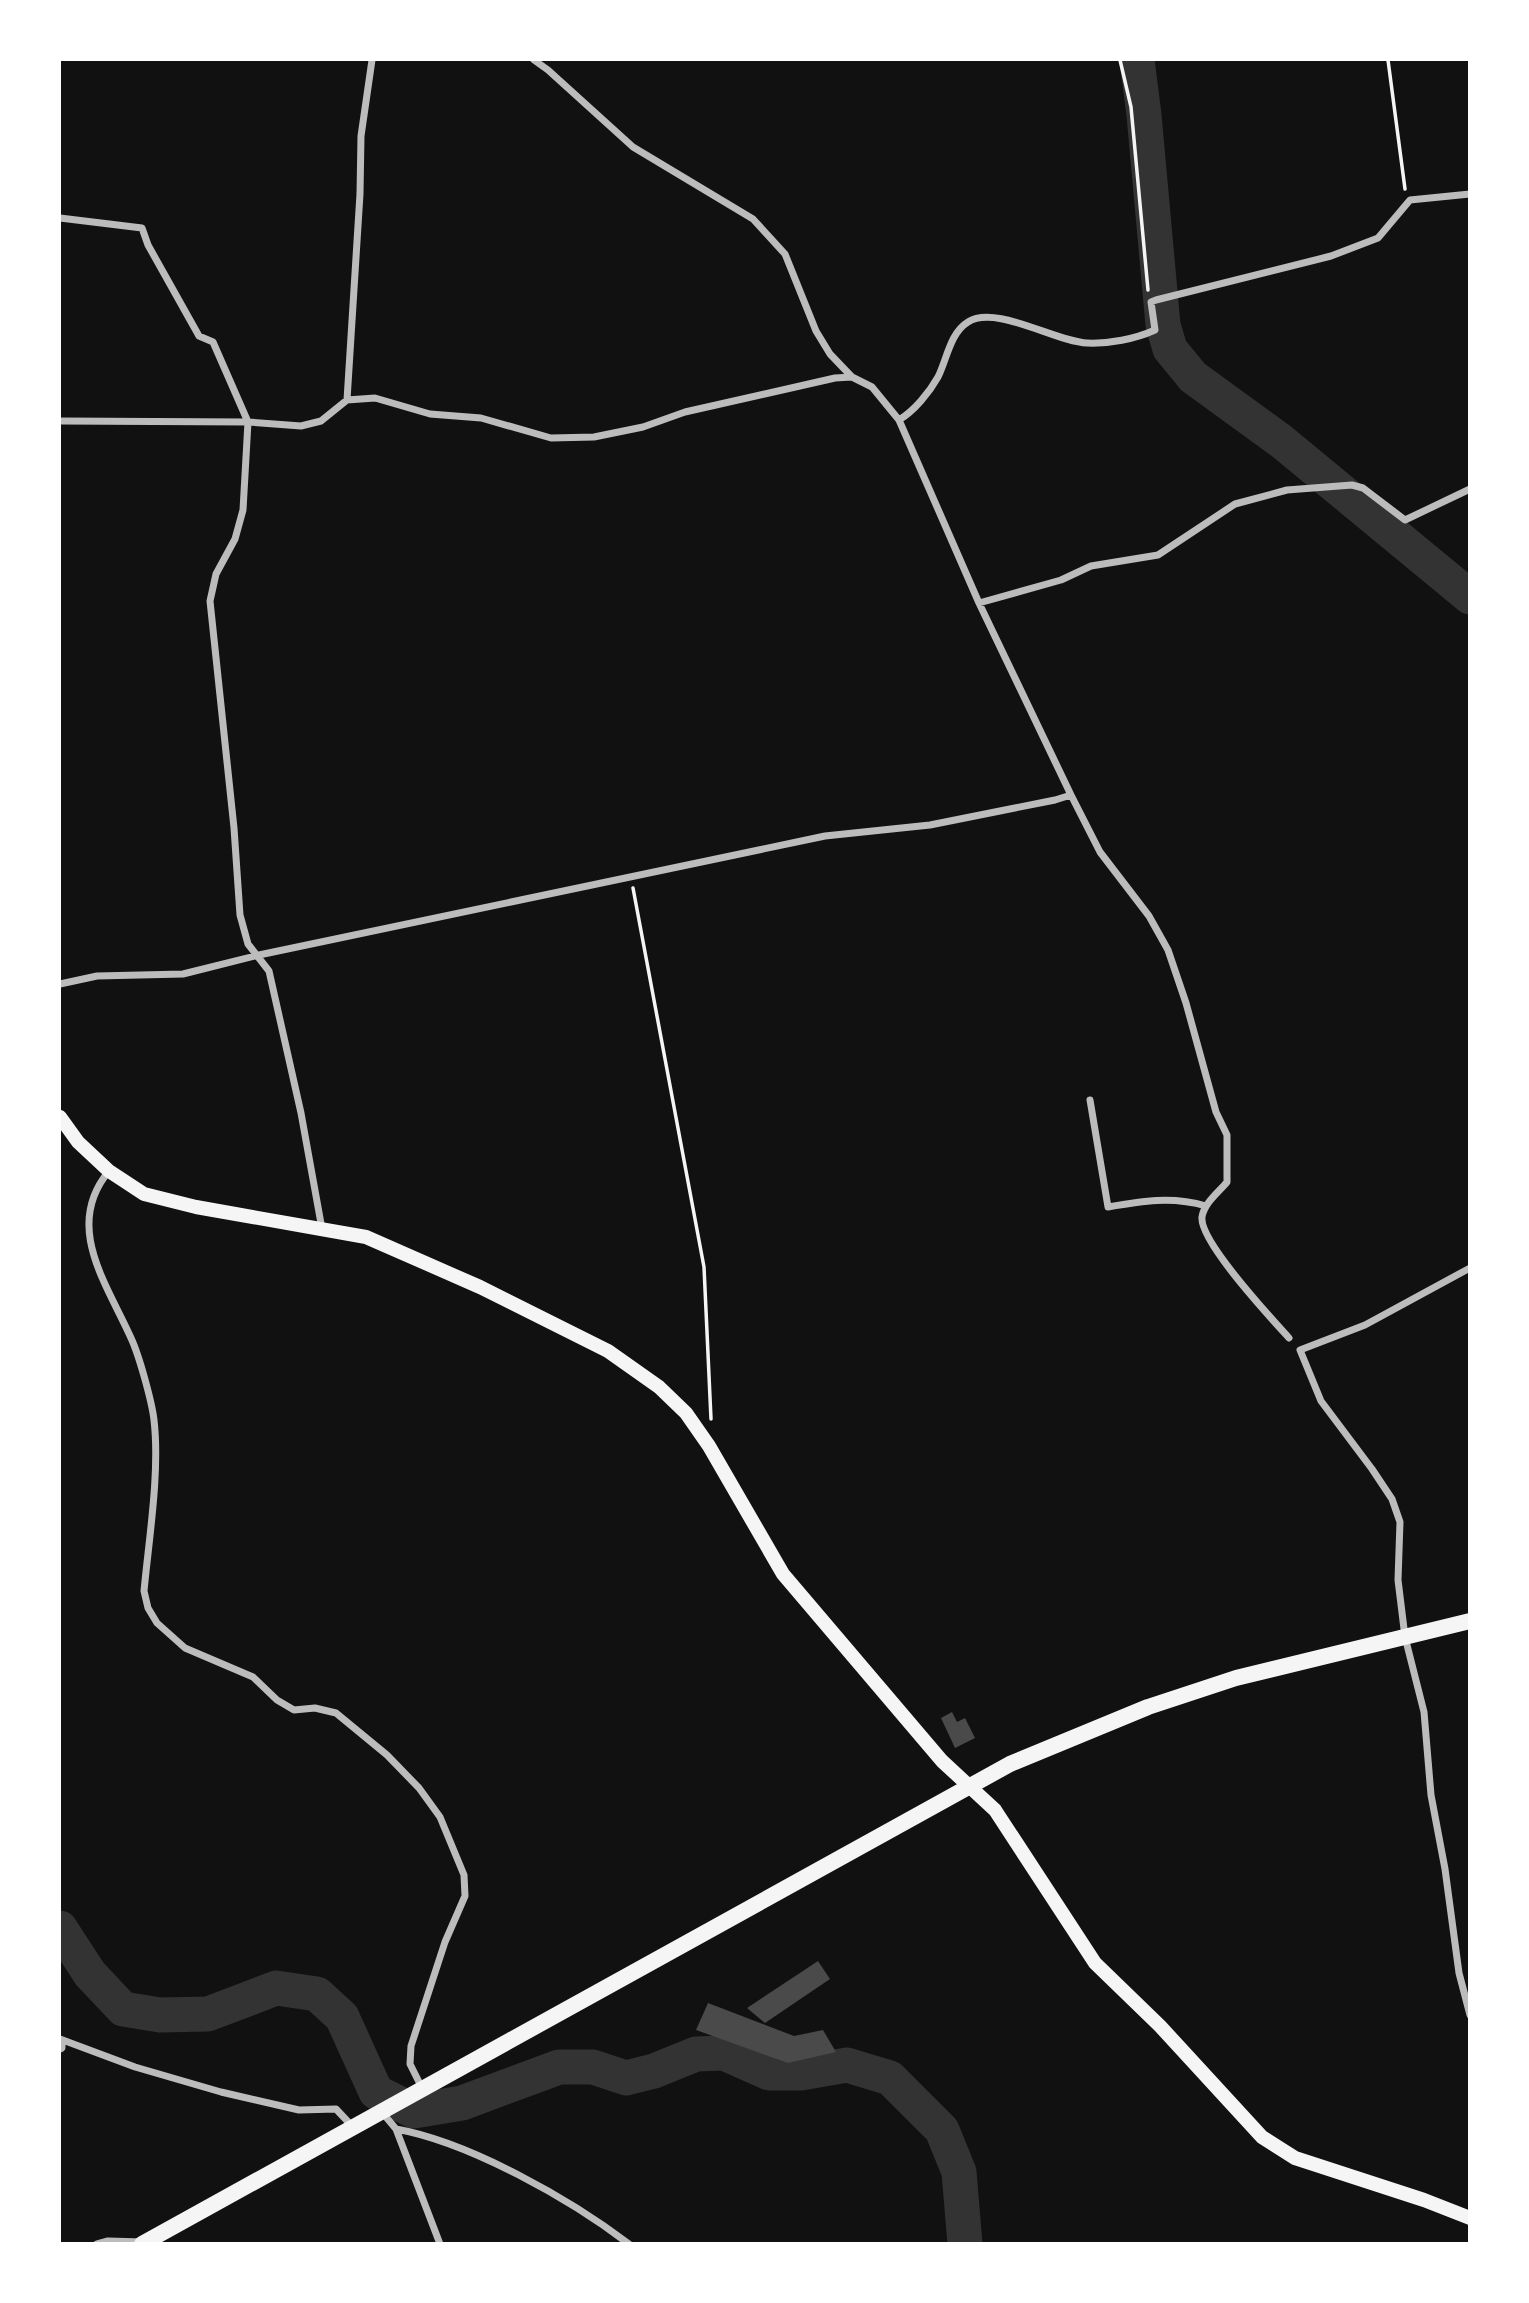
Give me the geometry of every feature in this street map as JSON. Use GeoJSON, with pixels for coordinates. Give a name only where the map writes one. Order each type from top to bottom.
{"type":"FeatureCollection","features":[{"type":"Feature","properties":{"kind":"main road"},"geometry":{"type":"LineString","coordinates":[[60,1117],[78,1142],[109,1171],[144,1194],[196,1207],[366,1237],[480,1287],[608,1351],[659,1387],[686,1413],[709,1446],[783,1574],[942,1761],[995,1810],[1095,1963],[1160,2026],[1262,2137],[1295,2158],[1424,2200],[1469,2218]]}},
{"type":"Feature","properties":{"kind":"main road"},"geometry":{"type":"LineString","coordinates":[[144,2243],[1010,1764],[1148,1707],[1236,1678],[1469,1621]]}},
{"type":"Feature","properties":{"kind":"street"},"geometry":{"type":"LineString","coordinates":[[347,400],[361,136],[372,60]]}},
{"type":"Feature","properties":{"kind":"street"},"geometry":{"type":"LineString","coordinates":[[534,60],[633,147],[753,219],[785,254],[816,331],[830,354],[852,377],[872,387],[899,420],[979,603],[1071,795],[1101,852],[1149,916],[1168,950],[1186,1003],[1216,1112],[1227,1135],[1227,1182],[1206,1206],[1202,1218],[1206,1233],[1251,1297],[1289,1338]]}},
{"type":"Feature","properties":{"kind":"street"},"geometry":{"type":"LineString","coordinates":[[899,420],[911,413],[937,378],[955,335],[969,320],[989,317],[1019,322],[1060,338],[1087,343],[1138,338],[1155,330],[1154,301],[1331,256],[1378,238],[1410,200],[1469,194]]}},
{"type":"Feature","properties":{"kind":"street"},"geometry":{"type":"LineString","coordinates":[[60,218],[142,228],[148,245],[199,336],[213,342],[248,422],[243,510],[235,539],[216,574],[210,601],[234,828],[240,915],[248,944],[269,971],[301,1113],[322,1229]]}},
{"type":"Feature","properties":{"kind":"street"},"geometry":{"type":"LineString","coordinates":[[60,421],[248,422],[301,426],[321,421],[347,400],[375,398],[430,414],[481,418],[551,438],[594,437],[643,428],[685,412],[835,378],[852,377]]}},
{"type":"Feature","properties":{"kind":"street"},"geometry":{"type":"LineString","coordinates":[[979,603],[1061,580],[1091,566],[1158,555],[1235,504],[1287,489],[1352,485],[1363,488],[1405,520],[1469,489]]}},
{"type":"Feature","properties":{"kind":"street"},"geometry":{"type":"LineString","coordinates":[[60,984],[97,976],[183,974],[259,955],[825,836],[930,825],[1071,795]]}},
{"type":"Feature","properties":{"kind":"street"},"geometry":{"type":"LineString","coordinates":[[1090,1100],[1108,1207],[1156,1199],[1187,1200],[1206,1206]]}},
{"type":"Feature","properties":{"kind":"street"},"geometry":{"type":"LineString","coordinates":[[109,1171],[96,1186],[89,1209],[90,1245],[105,1287],[132,1340],[154,1418],[156,1450],[144,1591],[148,1608],[157,1623],[185,1648],[253,1677],[277,1700],[294,1710],[315,1708],[336,1713],[387,1755],[419,1788],[440,1817],[464,1875],[465,1896],[445,1942],[411,2046],[410,2064],[416,2092]]}},
{"type":"Feature","properties":{"kind":"street"},"geometry":{"type":"LineString","coordinates":[[1469,1268],[1366,1325],[1300,1350],[1321,1401],[1392,1499],[1400,1522],[1398,1580],[1405,1637],[1424,1712],[1431,1795],[1445,1869],[1459,1973],[1469,2015]]}},
{"type":"Feature","properties":{"kind":"street"},"geometry":{"type":"LineString","coordinates":[[60,2049],[61,2039],[135,2067],[221,2092],[299,2110],[336,2109],[352,2126]]}},
{"type":"Feature","properties":{"kind":"street"},"geometry":{"type":"LineString","coordinates":[[383,2109],[396,2129],[440,2244]]}},
{"type":"Feature","properties":{"kind":"street"},"geometry":{"type":"LineString","coordinates":[[396,2129],[418,2133],[495,2163],[546,2191],[629,2244]]}},
{"type":"Feature","properties":{"kind":"street"},"geometry":{"type":"LineString","coordinates":[[97,2244],[108,2241],[144,2243]]}},
{"type":"Feature","properties":{"kind":"path"},"geometry":{"type":"LineString","coordinates":[[1120,60],[1131,107],[1148,289],[1154,301]]}},
{"type":"Feature","properties":{"kind":"path"},"geometry":{"type":"LineString","coordinates":[[1388,60],[1403,186],[1410,200]]}},
{"type":"Feature","properties":{"kind":"path"},"geometry":{"type":"LineString","coordinates":[[631,876],[704,1267],[711,1420],[709,1446]]}},
{"type":"Feature","properties":{"kind":"building"},"geometry":{"type":"Polygon","coordinates":[[[952,1712],[957,1722],[965,1718],[975,1738],[955,1748],[941,1718],[952,1712]]]}},
{"type":"Feature","properties":{"kind":"building"},"geometry":{"type":"Polygon","coordinates":[[[818,1961],[830,1979],[765,2023],[747,2008],[818,1961]]]}},
{"type":"Feature","properties":{"kind":"building"},"geometry":{"type":"Polygon","coordinates":[[[708,2003],[794,2036],[823,2030],[836,2052],[788,2063],[696,2030],[708,2003]]]}},
{"type":"Feature","properties":{"kind":"waterway"},"geometry":{"type":"LineString","coordinates":[[1137,60],[1163,325],[1170,349],[1193,377],[1281,441],[1470,597]]}},
{"type":"Feature","properties":{"kind":"waterway"},"geometry":{"type":"LineString","coordinates":[[60,1928],[90,1974],[123,2009],[160,2015],[208,2014],[276,1988],[317,1994],[342,2017],[376,2092],[414,2111],[462,2103],[559,2067],[593,2067],[626,2078],[654,2071],[696,2054],[724,2053],[769,2073],[801,2073],[847,2065],[890,2078],[942,2130],[959,2172],[965,2244]]}}]}
